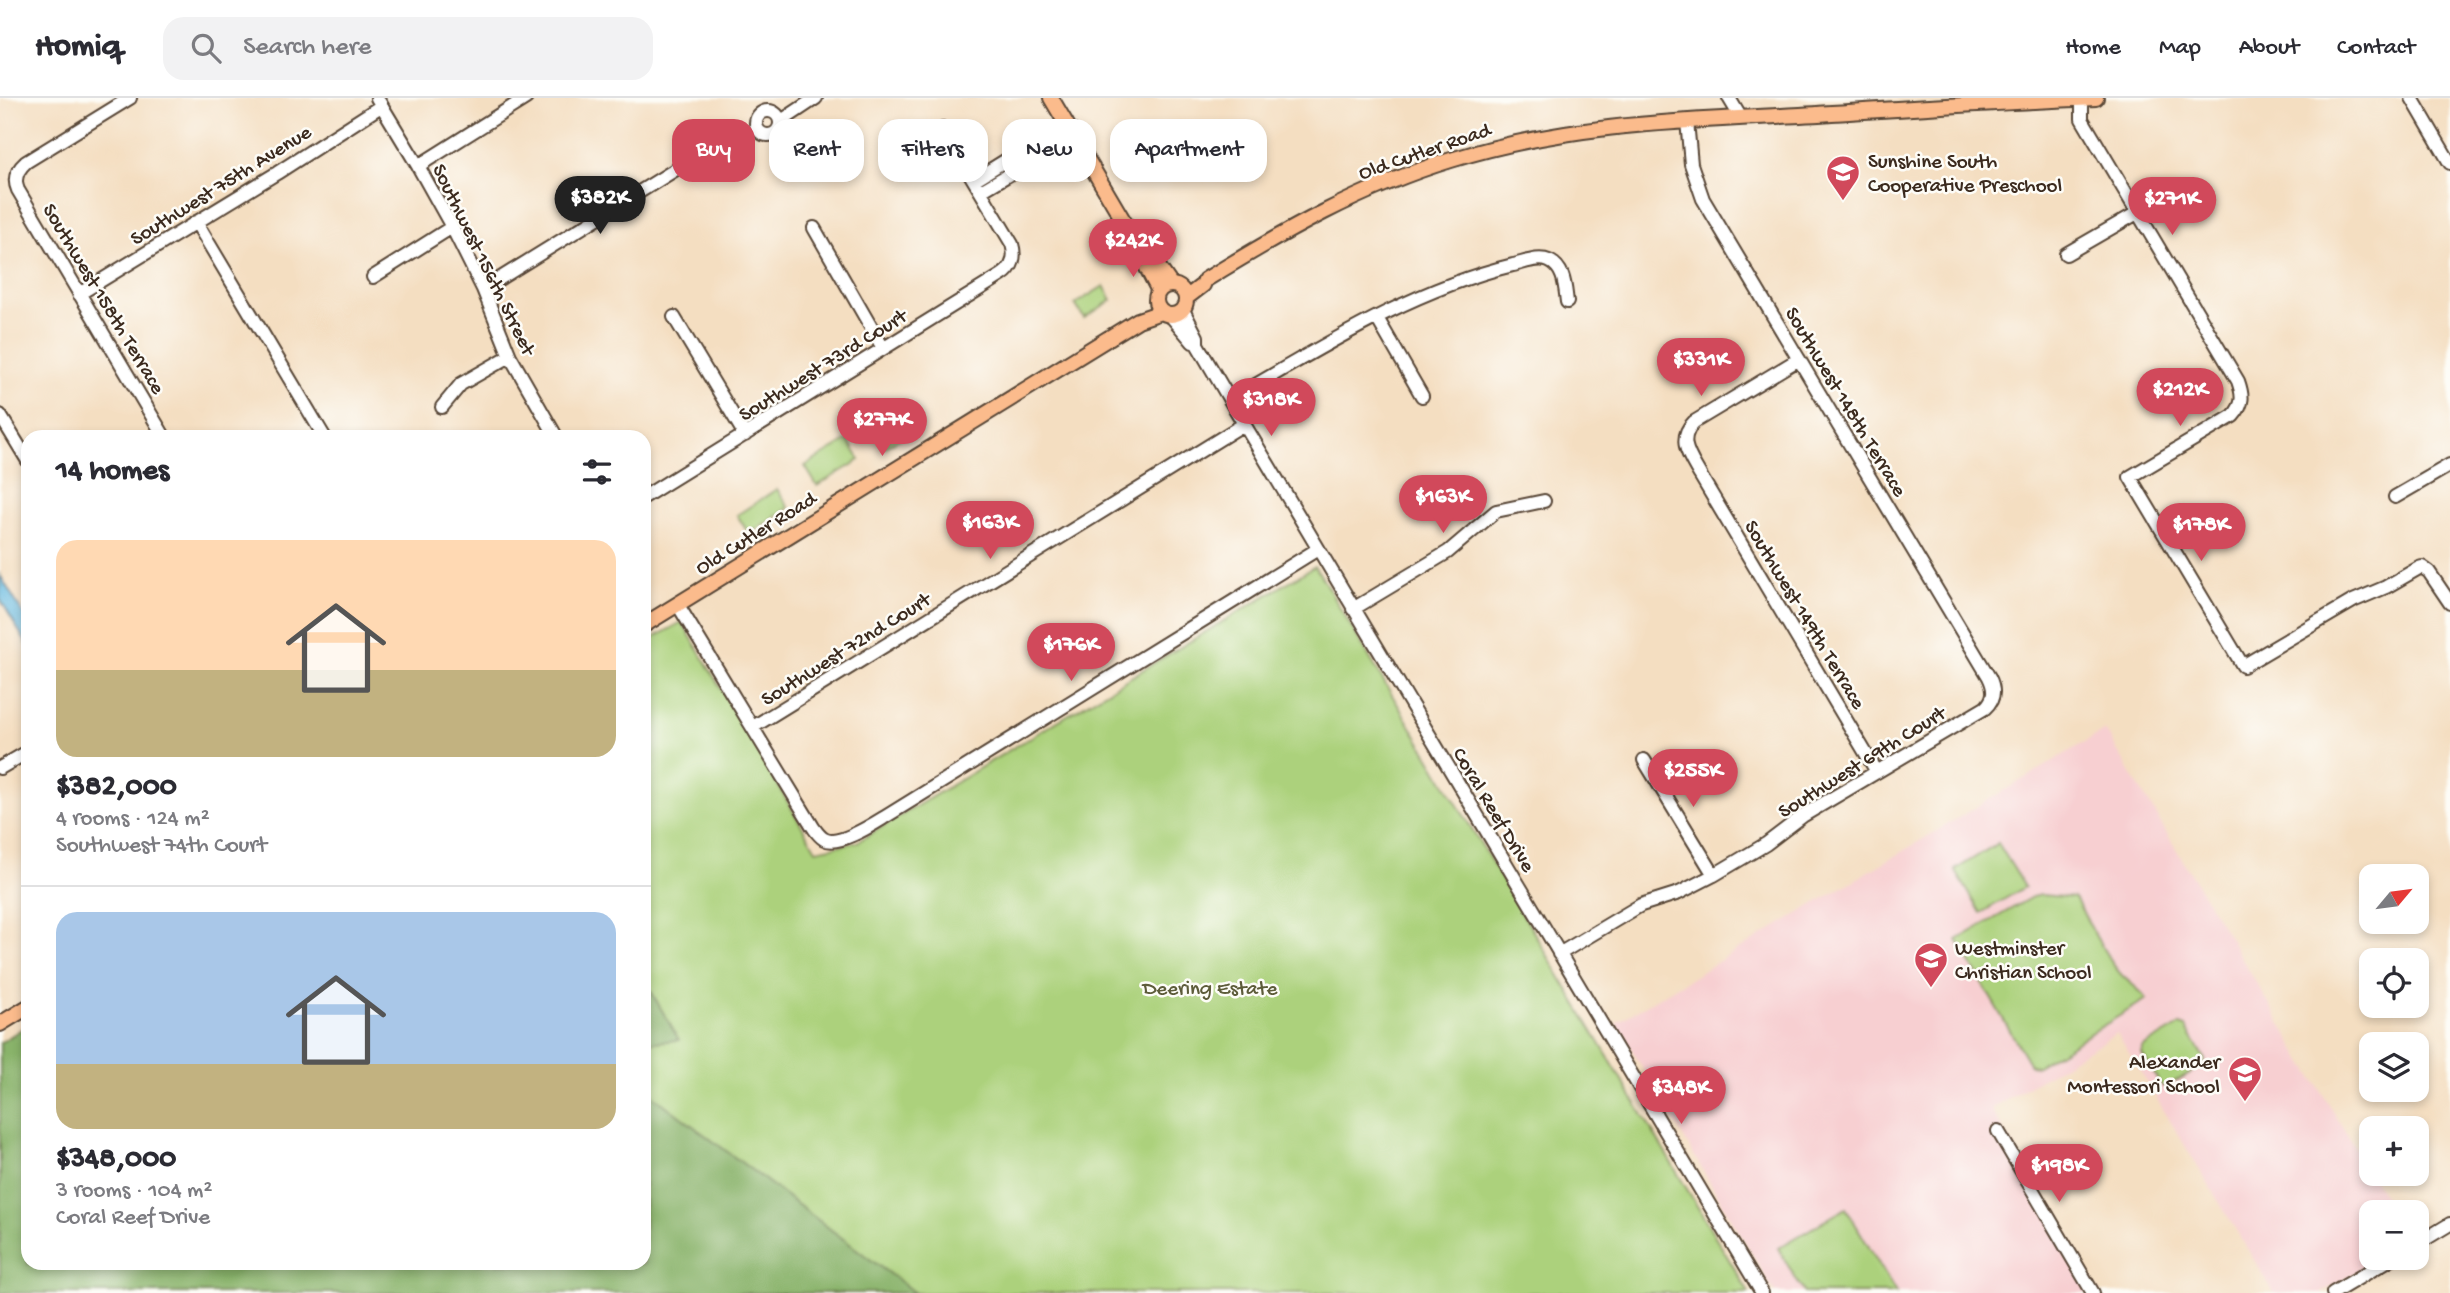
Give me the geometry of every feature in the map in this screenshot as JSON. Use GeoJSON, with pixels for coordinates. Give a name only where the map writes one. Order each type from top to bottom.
{"type":"FeatureCollection","features":[{"type":"Feature","properties":{"kind":"main road"},"geometry":{"type":"LineString","coordinates":[[1051,98],[1063,119]]}},
{"type":"Feature","properties":{"kind":"main road","name":"Old Cutler Road"},"geometry":{"type":"LineString","coordinates":[[651,621],[1171,300],[1200,278],[1205,280],[1322,212],[1382,185],[1450,160],[1563,132],[1612,126],[1963,102],[2096,98]]}},
{"type":"Feature","properties":{"kind":"main road"},"geometry":{"type":"LineString","coordinates":[[1096,174],[1146,259],[1146,265],[1171,300]]}},
{"type":"Feature","properties":{"kind":"main road"},"geometry":{"type":"LineString","coordinates":[[0,1024],[21,1011]]}},
{"type":"Feature","properties":{"kind":"street","name":"Southwest 158th Terrace"},"geometry":{"type":"LineString","coordinates":[[130,98],[26,162],[16,177],[18,190],[160,430]]}},
{"type":"Feature","properties":{"kind":"street"},"geometry":{"type":"LineString","coordinates":[[418,166],[526,98]]}},
{"type":"Feature","properties":{"kind":"street"},"geometry":{"type":"LineString","coordinates":[[800,98],[776,117],[816,98]]}},
{"type":"Feature","properties":{"kind":"street"},"geometry":{"type":"LineString","coordinates":[[1730,98],[1741,118]]}},
{"type":"Feature","properties":{"kind":"street"},"geometry":{"type":"LineString","coordinates":[[2082,98],[2082,119],[2238,381],[2242,400],[2233,416],[2130,477],[2243,666],[2353,601],[2422,567],[2429,572],[2450,603]]}},
{"type":"Feature","properties":{"kind":"street"},"geometry":{"type":"LineString","coordinates":[[2412,98],[2450,163]]}},
{"type":"Feature","properties":{"kind":"street","name":"Southwest 156th Street"},"geometry":{"type":"LineString","coordinates":[[379,102],[452,227],[483,289],[510,356],[552,430]]}},
{"type":"Feature","properties":{"kind":"street","name":"Southwest 75th Avenue"},"geometry":{"type":"LineString","coordinates":[[79,294],[196,222],[379,102]]}},
{"type":"Feature","properties":{"kind":"street","name":"Southwest 148th Terrace"},"geometry":{"type":"LineString","coordinates":[[1687,121],[1691,164],[1699,190],[1989,677],[1993,694]]}},
{"type":"Feature","properties":{"kind":"street"},"geometry":{"type":"LineString","coordinates":[[976,182],[978,185],[1002,171]]}},
{"type":"Feature","properties":{"kind":"street"},"geometry":{"type":"LineString","coordinates":[[483,289],[672,172]]}},
{"type":"Feature","properties":{"kind":"street","name":"Southwest 73rd Court"},"geometry":{"type":"LineString","coordinates":[[651,493],[1005,273],[1014,258],[1012,244],[978,185]]}},
{"type":"Feature","properties":{"kind":"street"},"geometry":{"type":"LineString","coordinates":[[2066,254],[2137,213]]}},
{"type":"Feature","properties":{"kind":"street"},"geometry":{"type":"LineString","coordinates":[[196,222],[320,430]]}},
{"type":"Feature","properties":{"kind":"street"},"geometry":{"type":"LineString","coordinates":[[373,276],[452,227]]}},
{"type":"Feature","properties":{"kind":"street"},"geometry":{"type":"LineString","coordinates":[[814,228],[883,348]]}},
{"type":"Feature","properties":{"kind":"street"},"geometry":{"type":"LineString","coordinates":[[1230,400],[1298,359],[1377,318],[1439,289],[1505,267],[1539,259],[1550,261],[1562,275],[1567,302]]}},
{"type":"Feature","properties":{"kind":"street","name":"Coral Reef Drive"},"geometry":{"type":"LineString","coordinates":[[1171,300],[1190,341],[1196,344],[1230,400],[1762,1293]]}},
{"type":"Feature","properties":{"kind":"street"},"geometry":{"type":"LineString","coordinates":[[674,317],[745,435]]}},
{"type":"Feature","properties":{"kind":"street"},"geometry":{"type":"LineString","coordinates":[[1377,318],[1422,396]]}},
{"type":"Feature","properties":{"kind":"street"},"geometry":{"type":"LineString","coordinates":[[442,407],[461,384],[510,356]]}},
{"type":"Feature","properties":{"kind":"street","name":"Southwest 149th Terrace"},"geometry":{"type":"LineString","coordinates":[[1799,359],[1700,418],[1689,427],[1684,443],[1700,475],[1878,772]]}},
{"type":"Feature","properties":{"kind":"street"},"geometry":{"type":"LineString","coordinates":[[0,415],[21,450]]}},
{"type":"Feature","properties":{"kind":"street","name":"Southwest 72nd Court"},"geometry":{"type":"LineString","coordinates":[[753,727],[1244,424]]}},
{"type":"Feature","properties":{"kind":"street"},"geometry":{"type":"LineString","coordinates":[[2395,497],[2450,465]]}},
{"type":"Feature","properties":{"kind":"street"},"geometry":{"type":"LineString","coordinates":[[1353,609],[1448,552],[1496,512],[1544,501]]}},
{"type":"Feature","properties":{"kind":"street"},"geometry":{"type":"LineString","coordinates":[[678,605],[813,827],[826,840],[833,841],[876,822],[1318,549]]}},
{"type":"Feature","properties":{"kind":"street","name":"Southwest 69th Court"},"geometry":{"type":"LineString","coordinates":[[1559,954],[1644,904],[1677,894],[1766,844],[1804,815],[1984,708],[1991,701],[1993,694]]}},
{"type":"Feature","properties":{"kind":"street"},"geometry":{"type":"LineString","coordinates":[[0,768],[21,756]]}},
{"type":"Feature","properties":{"kind":"street"},"geometry":{"type":"LineString","coordinates":[[1644,760],[1714,875]]}},
{"type":"Feature","properties":{"kind":"street"},"geometry":{"type":"LineString","coordinates":[[1998,1131],[2094,1293]]}},
{"type":"Feature","properties":{"kind":"street"},"geometry":{"type":"LineString","coordinates":[[2429,1237],[2450,1224]]}},
{"type":"Feature","properties":{"kind":"street"},"geometry":{"type":"LineString","coordinates":[[2333,1293],[2372,1270]]}},
{"type":"Feature","properties":{"kind":"shaded area","name":"Westminster Christian School"},"geometry":{"type":"Polygon","coordinates":[[[2105,730],[2359,1155],[2359,1186],[2378,1186],[2386,1200],[2359,1200],[2360,1270],[2321,1293],[2274,1293],[2117,1033],[1991,1109],[2100,1293],[1775,1293],[1616,1023],[2105,730]]]}},
{"type":"Feature","properties":{"kind":"green space"},"geometry":{"type":"Polygon","coordinates":[[[1104,286],[1112,300],[1084,318],[1075,304],[1104,286]]]}},
{"type":"Feature","properties":{"kind":"green space"},"geometry":{"type":"Polygon","coordinates":[[[910,405],[922,426],[884,448],[872,428],[910,405]]]}},
{"type":"Feature","properties":{"kind":"green space"},"geometry":{"type":"Polygon","coordinates":[[[848,440],[860,460],[817,486],[805,466],[848,440]]]}},
{"type":"Feature","properties":{"kind":"green space"},"geometry":{"type":"Polygon","coordinates":[[[777,489],[789,508],[749,534],[737,515],[777,489]]]}},
{"type":"Feature","properties":{"kind":"green space","name":"Deering Estate"},"geometry":{"type":"Polygon","coordinates":[[[1315,566],[1749,1293],[0,1293],[0,1043],[21,1030],[21,1270],[651,1270],[651,639],[682,622],[816,850],[857,842],[1315,566]]]}},
{"type":"Feature","properties":{"kind":"green space"},"geometry":{"type":"Polygon","coordinates":[[[1998,843],[2025,887],[1981,913],[1955,870],[1998,843]]]}},
{"type":"Feature","properties":{"kind":"green space"},"geometry":{"type":"Polygon","coordinates":[[[2041,895],[2075,898],[2122,976],[2147,999],[2037,1066],[2030,1065],[1957,940],[2032,897],[2041,895]]]}},
{"type":"Feature","properties":{"kind":"green space"},"geometry":{"type":"Polygon","coordinates":[[[651,991],[679,1040],[651,1042],[651,991]]]}},
{"type":"Feature","properties":{"kind":"green space"},"geometry":{"type":"Polygon","coordinates":[[[2180,1025],[2186,1027],[2205,1060],[2204,1065],[2165,1087],[2161,1085],[2142,1054],[2143,1047],[2180,1025]]]}},
{"type":"Feature","properties":{"kind":"green space"},"geometry":{"type":"Polygon","coordinates":[[[21,1030],[21,1270],[651,1270],[651,1094],[915,1293],[0,1293],[0,1043],[21,1030]]]}},
{"type":"Feature","properties":{"kind":"green space"},"geometry":{"type":"Polygon","coordinates":[[[1846,1208],[1896,1293],[1804,1293],[1778,1248],[1846,1208]]]}},
{"type":"Feature","properties":{"kind":"water"},"geometry":{"type":"Polygon","coordinates":[[[0,575],[21,610],[21,634],[0,599],[0,575]]]}},
{"type":"Feature","properties":{"kind":"place","name":"Sunshine South Cooperative Preschool"},"geometry":{"type":"Point","coordinates":[1843,202]}},
{"type":"Feature","properties":{"kind":"place","name":"Westminster Christian School"},"geometry":{"type":"Point","coordinates":[1931,989]}},
{"type":"Feature","properties":{"kind":"place","name":"Alexander Montessori School"},"geometry":{"type":"Point","coordinates":[2245,1103]}}]}
